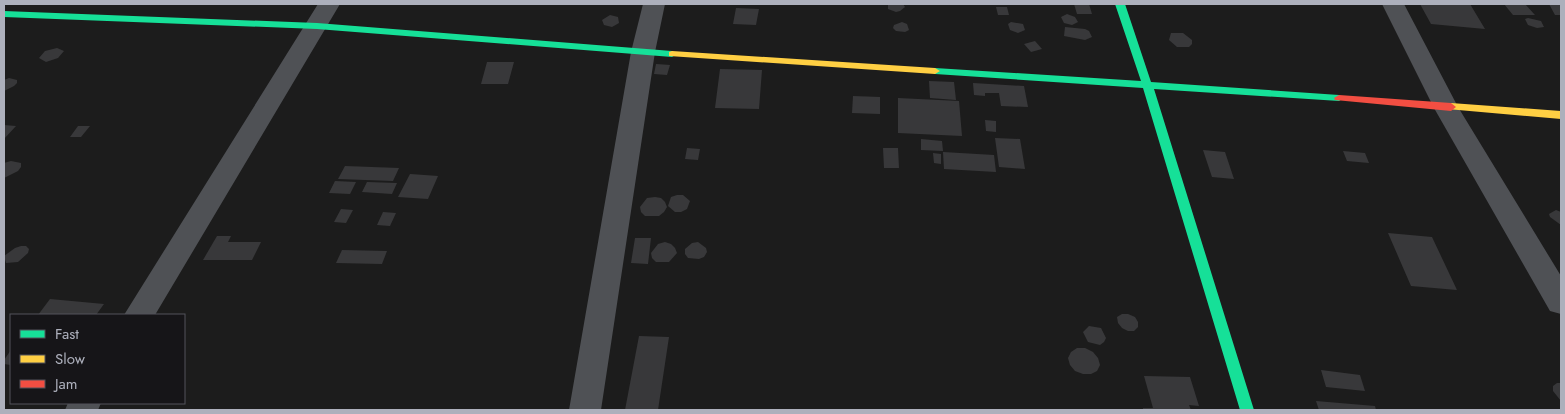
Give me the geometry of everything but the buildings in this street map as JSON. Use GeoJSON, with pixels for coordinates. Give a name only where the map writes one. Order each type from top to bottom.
{"type":"FeatureCollection","features":[{"type":"Feature","properties":{"kind":"street"},"geometry":{"type":"LineString","coordinates":[[586,410],[643,52],[654,4]]}},
{"type":"Feature","properties":{"kind":"street"},"geometry":{"type":"LineString","coordinates":[[1120,4],[1147,84],[1247,410]]}},
{"type":"Feature","properties":{"kind":"street"},"geometry":{"type":"LineString","coordinates":[[1393,4],[1446,108],[1561,302]]}},
{"type":"Feature","properties":{"kind":"street"},"geometry":{"type":"LineString","coordinates":[[4,14],[323,15],[643,52],[1147,84],[1446,108],[1561,115]]}},
{"type":"Feature","properties":{"kind":"street"},"geometry":{"type":"LineString","coordinates":[[140,314],[323,15]]}},
{"type":"Feature","properties":{"kind":"traffic: fast"},"geometry":{"type":"LineString","coordinates":[[1120,4],[1147,84],[1247,410]]}},
{"type":"Feature","properties":{"kind":"traffic: fast"},"geometry":{"type":"LineString","coordinates":[[4,14],[317,26],[672,54]]}},
{"type":"Feature","properties":{"kind":"traffic: fast"},"geometry":{"type":"LineString","coordinates":[[935,71],[1339,98]]}},
{"type":"Feature","properties":{"kind":"traffic: slow"},"geometry":{"type":"LineString","coordinates":[[672,54],[935,71]]}},
{"type":"Feature","properties":{"kind":"traffic: slow"},"geometry":{"type":"LineString","coordinates":[[1451,107],[1561,115]]}},
{"type":"Feature","properties":{"kind":"traffic: jam"},"geometry":{"type":"LineString","coordinates":[[1339,98],[1451,107]]}}]}
